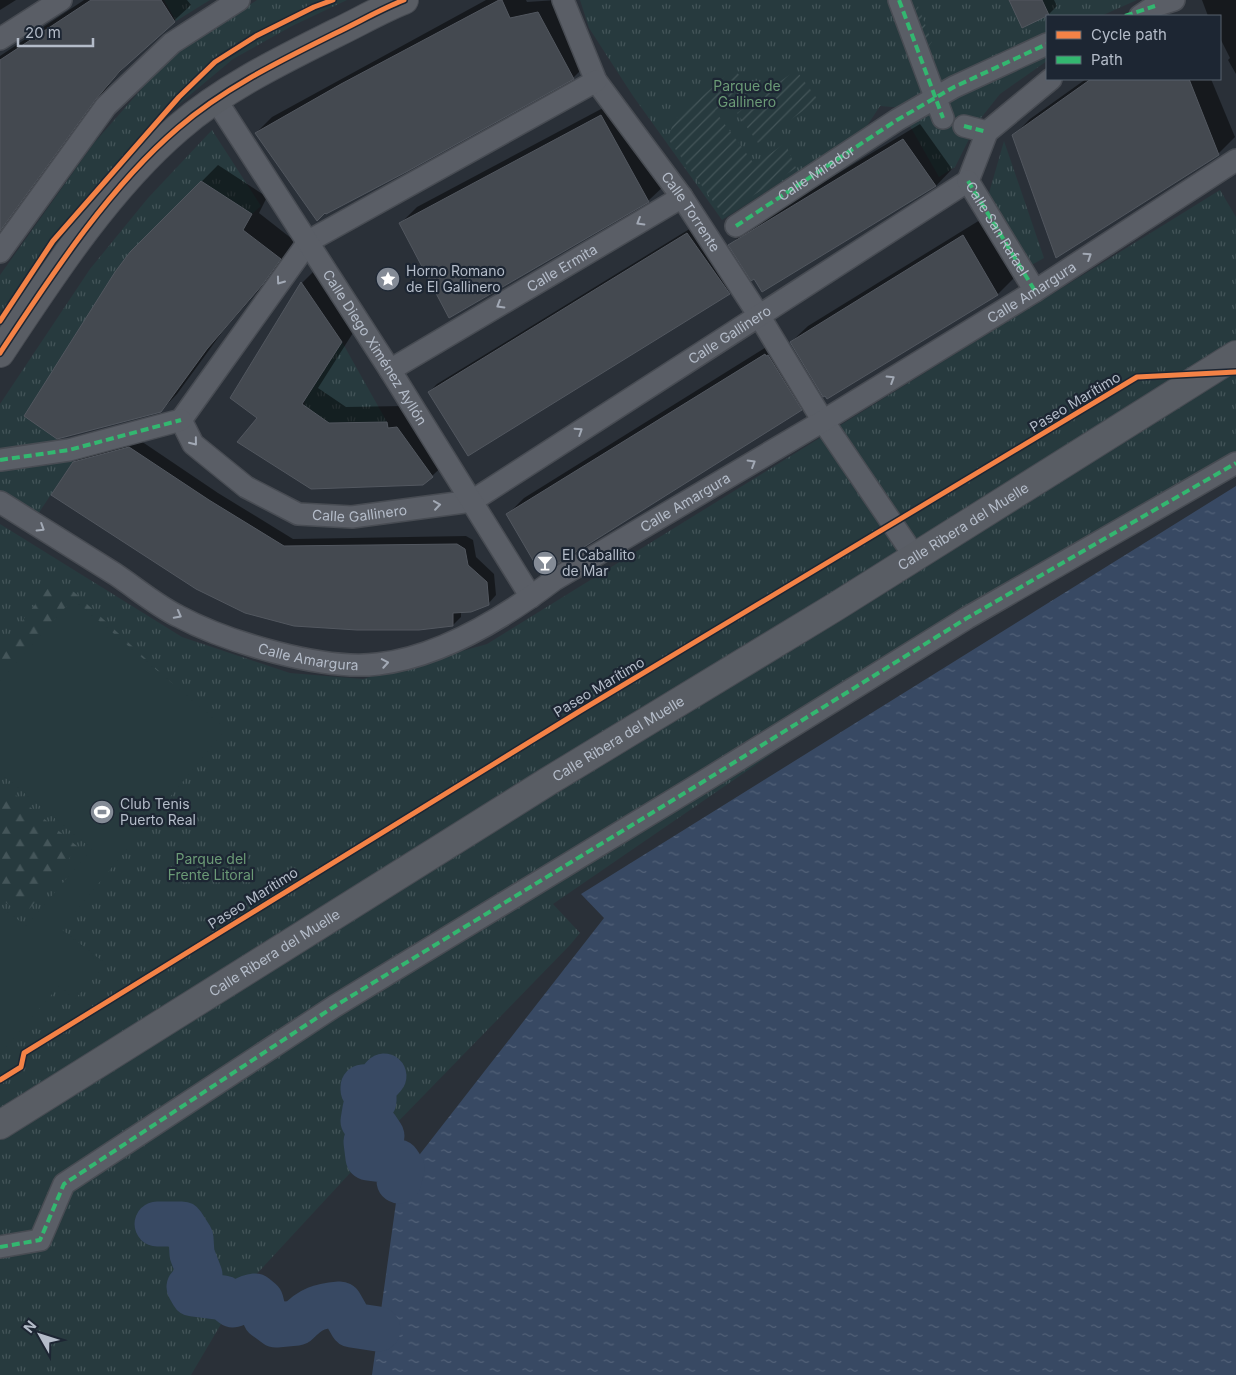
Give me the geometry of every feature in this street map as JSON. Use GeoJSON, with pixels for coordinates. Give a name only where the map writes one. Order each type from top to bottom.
{"type":"FeatureCollection","features":[{"type":"Feature","properties":{"kind":"street"},"geometry":{"type":"LineString","coordinates":[[0,39],[61,0]]}},
{"type":"Feature","properties":{"kind":"street"},"geometry":{"type":"LineString","coordinates":[[0,252],[106,106],[172,43],[239,0]]}},
{"type":"Feature","properties":{"kind":"street","name":"Calle Torrente"},"geometry":{"type":"LineString","coordinates":[[563,0],[596,81],[682,197],[758,314],[823,421],[915,558]]}},
{"type":"Feature","properties":{"kind":"street"},"geometry":{"type":"LineString","coordinates":[[899,0],[943,118]]}},
{"type":"Feature","properties":{"kind":"street"},"geometry":{"type":"LineString","coordinates":[[0,353],[51,276],[116,192],[178,128],[216,100],[297,52],[399,1]]}},
{"type":"Feature","properties":{"kind":"street"},"geometry":{"type":"LineString","coordinates":[[1129,15],[1157,8]]}},
{"type":"Feature","properties":{"kind":"street","name":"Calle Mirador"},"geometry":{"type":"LineString","coordinates":[[736,226],[897,120],[935,98],[1046,44]]}},
{"type":"Feature","properties":{"kind":"street","name":"Calle San Rafael"},"geometry":{"type":"LineString","coordinates":[[1035,291],[968,181],[987,132],[1050,80]]}},
{"type":"Feature","properties":{"kind":"street"},"geometry":{"type":"LineString","coordinates":[[0,460],[69,450],[180,420],[309,242],[596,81]]}},
{"type":"Feature","properties":{"kind":"street","name":"Calle Diego Ximénez Ayllón"},"geometry":{"type":"LineString","coordinates":[[216,100],[309,242],[531,597]]}},
{"type":"Feature","properties":{"kind":"street"},"geometry":{"type":"LineString","coordinates":[[964,126],[987,132]]}},
{"type":"Feature","properties":{"kind":"street","name":"Calle Amargura"},"geometry":{"type":"LineString","coordinates":[[0,502],[178,616],[236,640],[297,658],[352,666],[379,664],[411,658],[470,634],[531,597],[554,580],[823,421],[1035,291],[1236,160]]}},
{"type":"Feature","properties":{"kind":"street","name":"Calle Gallinero"},"geometry":{"type":"LineString","coordinates":[[180,420],[193,444],[246,487],[298,514],[352,517],[472,500],[758,314],[968,181]]}},
{"type":"Feature","properties":{"kind":"street","name":"Calle Ermita"},"geometry":{"type":"LineString","coordinates":[[390,370],[682,197]]}},
{"type":"Feature","properties":{"kind":"street","name":"Calle Ribera del Muelle"},"geometry":{"type":"LineString","coordinates":[[0,1125],[547,782],[915,558],[1236,355]]}},
{"type":"Feature","properties":{"kind":"street"},"geometry":{"type":"LineString","coordinates":[[0,1247],[40,1240],[64,1184],[335,1006],[693,788],[967,618],[1236,463]]}},
{"type":"Feature","properties":{"kind":"green space"},"geometry":{"type":"Polygon","coordinates":[[[164,0],[210,0],[176,21],[164,0]]]}},
{"type":"Feature","properties":{"kind":"green space"},"geometry":{"type":"Polygon","coordinates":[[[257,0],[347,0],[292,26],[233,59],[148,130],[111,170],[0,324],[0,275],[94,143],[174,52],[257,0]]]}},
{"type":"Feature","properties":{"kind":"green space","name":"Parque de Gallinero"},"geometry":{"type":"Polygon","coordinates":[[[580,0],[1137,0],[1103,15],[1046,15],[1046,41],[904,108],[880,106],[865,129],[722,220],[633,96],[589,28],[580,0]]]}},
{"type":"Feature","properties":{"kind":"green space"},"geometry":{"type":"Polygon","coordinates":[[[918,6],[932,42],[924,52],[911,17],[918,6]]]}},
{"type":"Feature","properties":{"kind":"green space"},"geometry":{"type":"Polygon","coordinates":[[[1046,47],[1046,62],[1000,94],[977,123],[955,167],[939,177],[906,119],[1046,47]]]}},
{"type":"Feature","properties":{"kind":"green space"},"geometry":{"type":"Polygon","coordinates":[[[734,69],[746,83],[715,111],[755,165],[785,143],[796,168],[723,215],[668,139],[674,120],[734,69]]]}},
{"type":"Feature","properties":{"kind":"green space"},"geometry":{"type":"Polygon","coordinates":[[[796,70],[818,100],[758,143],[737,113],[796,70]]]}},
{"type":"Feature","properties":{"kind":"green space"},"geometry":{"type":"Polygon","coordinates":[[[212,130],[261,206],[252,214],[201,181],[130,252],[115,272],[24,416],[68,447],[74,460],[36,517],[0,493],[0,404],[90,269],[148,198],[212,130]]]}},
{"type":"Feature","properties":{"kind":"green space"},"geometry":{"type":"Polygon","coordinates":[[[1004,141],[1044,258],[1028,267],[987,200],[1004,141]]]}},
{"type":"Feature","properties":{"kind":"green space","name":"Parque del Frente Litoral"},"geometry":{"type":"Polygon","coordinates":[[[1220,190],[1236,217],[1236,459],[1047,565],[553,904],[580,933],[389,1131],[240,1292],[191,1375],[0,1375],[0,524],[182,637],[290,673],[363,679],[487,644],[1220,190]]]}},
{"type":"Feature","properties":{"kind":"green space"},"geometry":{"type":"Polygon","coordinates":[[[342,342],[387,422],[329,423],[304,406],[305,400],[342,342]]]}},
{"type":"Feature","properties":{"kind":"green space"},"geometry":{"type":"Polygon","coordinates":[[[53,582],[74,592],[203,712],[73,599],[0,682],[0,649],[53,582]]]}},
{"type":"Feature","properties":{"kind":"green space","name":"Club Tenis Puerto Real"},"geometry":{"type":"Polygon","coordinates":[[[73,599],[226,729],[61,929],[106,964],[75,999],[59,986],[0,1054],[0,906],[26,926],[92,849],[0,773],[0,681],[73,599]]]}},
{"type":"Feature","properties":{"kind":"green space"},"geometry":{"type":"Polygon","coordinates":[[[0,782],[78,847],[24,916],[0,898],[0,782]]]}},
{"type":"Feature","properties":{"kind":"water"},"geometry":{"type":"Polygon","coordinates":[[[1236,486],[1236,1375],[372,1375],[399,1181],[604,918],[581,894],[1236,486]]]}},
{"type":"Feature","properties":{"kind":"building"},"geometry":{"type":"Polygon","coordinates":[[[91,0],[161,0],[175,22],[120,71],[96,99],[0,231],[0,60],[91,0]]]}},
{"type":"Feature","properties":{"kind":"building"},"geometry":{"type":"Polygon","coordinates":[[[502,0],[510,18],[538,12],[574,79],[408,171],[325,213],[317,221],[255,133],[341,84],[502,0]]]}},
{"type":"Feature","properties":{"kind":"building"},"geometry":{"type":"Polygon","coordinates":[[[1009,0],[1042,0],[1049,15],[1022,28],[1009,0]]]}},
{"type":"Feature","properties":{"kind":"building"},"geometry":{"type":"Polygon","coordinates":[[[1090,80],[1189,80],[1219,155],[1056,258],[1012,135],[1090,80]]]}},
{"type":"Feature","properties":{"kind":"building"},"geometry":{"type":"Polygon","coordinates":[[[601,115],[649,202],[449,318],[399,223],[601,115]]]}},
{"type":"Feature","properties":{"kind":"building"},"geometry":{"type":"Polygon","coordinates":[[[903,139],[936,186],[762,292],[754,279],[751,281],[728,245],[903,139]]]}},
{"type":"Feature","properties":{"kind":"building"},"geometry":{"type":"Polygon","coordinates":[[[201,181],[252,214],[243,230],[281,259],[263,284],[207,349],[161,412],[57,439],[24,416],[115,272],[130,252],[201,181]]]}},
{"type":"Feature","properties":{"kind":"building"},"geometry":{"type":"Polygon","coordinates":[[[687,233],[730,294],[468,456],[428,392],[687,233]]]}},
{"type":"Feature","properties":{"kind":"building"},"geometry":{"type":"Polygon","coordinates":[[[963,235],[998,295],[827,399],[825,396],[823,397],[790,342],[963,235]]]}},
{"type":"Feature","properties":{"kind":"building"},"geometry":{"type":"Polygon","coordinates":[[[301,282],[342,342],[302,404],[329,423],[387,422],[388,428],[397,427],[433,477],[423,485],[311,489],[237,442],[257,418],[230,398],[301,282]]]}},
{"type":"Feature","properties":{"kind":"building"},"geometry":{"type":"Polygon","coordinates":[[[765,354],[766,356],[768,355],[802,410],[541,574],[506,514],[765,354]]]}},
{"type":"Feature","properties":{"kind":"building"},"geometry":{"type":"Polygon","coordinates":[[[129,447],[209,500],[284,546],[457,544],[465,549],[468,565],[487,582],[489,605],[471,612],[453,613],[453,626],[419,630],[357,630],[294,626],[245,613],[196,589],[51,495],[73,462],[129,447]]]}},
{"type":"Feature","properties":{"kind":"waterway"},"geometry":{"type":"LineString","coordinates":[[384,1076],[375,1086],[363,1087],[363,1090],[370,1089],[374,1095],[374,1101],[365,1109],[363,1121],[376,1127],[382,1136],[366,1142],[368,1158],[398,1162],[402,1168],[399,1181]]}},
{"type":"Feature","properties":{"kind":"waterway"},"geometry":{"type":"LineString","coordinates":[[157,1224],[182,1224],[191,1238],[192,1254],[200,1275],[189,1287],[193,1294],[224,1298],[233,1305],[255,1296],[261,1301],[265,1317],[276,1325],[297,1323],[316,1309],[340,1304],[352,1325],[378,1329]]}},
{"type":"Feature","properties":{"kind":"marked path"},"geometry":{"type":"LineString","coordinates":[[899,0],[943,118]]}},
{"type":"Feature","properties":{"kind":"marked path"},"geometry":{"type":"LineString","coordinates":[[1128,15],[1155,6]]}},
{"type":"Feature","properties":{"kind":"marked path"},"geometry":{"type":"LineString","coordinates":[[736,226],[897,120],[954,87],[1046,44]]}},
{"type":"Feature","properties":{"kind":"marked path"},"geometry":{"type":"LineString","coordinates":[[964,126],[987,132]]}},
{"type":"Feature","properties":{"kind":"marked path"},"geometry":{"type":"LineString","coordinates":[[968,181],[1035,291]]}},
{"type":"Feature","properties":{"kind":"marked path"},"geometry":{"type":"LineString","coordinates":[[0,460],[69,450],[181,420]]}},
{"type":"Feature","properties":{"kind":"marked path"},"geometry":{"type":"LineString","coordinates":[[0,1247],[40,1240],[64,1184],[335,1006],[967,618],[1236,463]]}},
{"type":"Feature","properties":{"kind":"cycle path"},"geometry":{"type":"LineString","coordinates":[[0,321],[53,241],[179,97],[215,62],[256,36],[314,7],[333,0]]}},
{"type":"Feature","properties":{"kind":"cycle path"},"geometry":{"type":"LineString","coordinates":[[0,353],[60,264],[104,205],[152,152],[178,128],[234,87],[295,54],[404,0]]}},
{"type":"Feature","properties":{"kind":"cycle path","name":"Paseo Marítimo"},"geometry":{"type":"LineString","coordinates":[[0,1080],[21,1067],[24,1053],[580,711],[1137,377],[1236,372]]}},
{"type":"Feature","properties":{"kind":"place","name":"Horno Romano de El Gallinero"},"geometry":{"type":"Point","coordinates":[388,279]}},
{"type":"Feature","properties":{"kind":"place","name":"El Caballito de Mar"},"geometry":{"type":"Point","coordinates":[545,563]}},
{"type":"Feature","properties":{"kind":"place","name":"Club Tenis Puerto Real"},"geometry":{"type":"Point","coordinates":[102,812]}}]}
